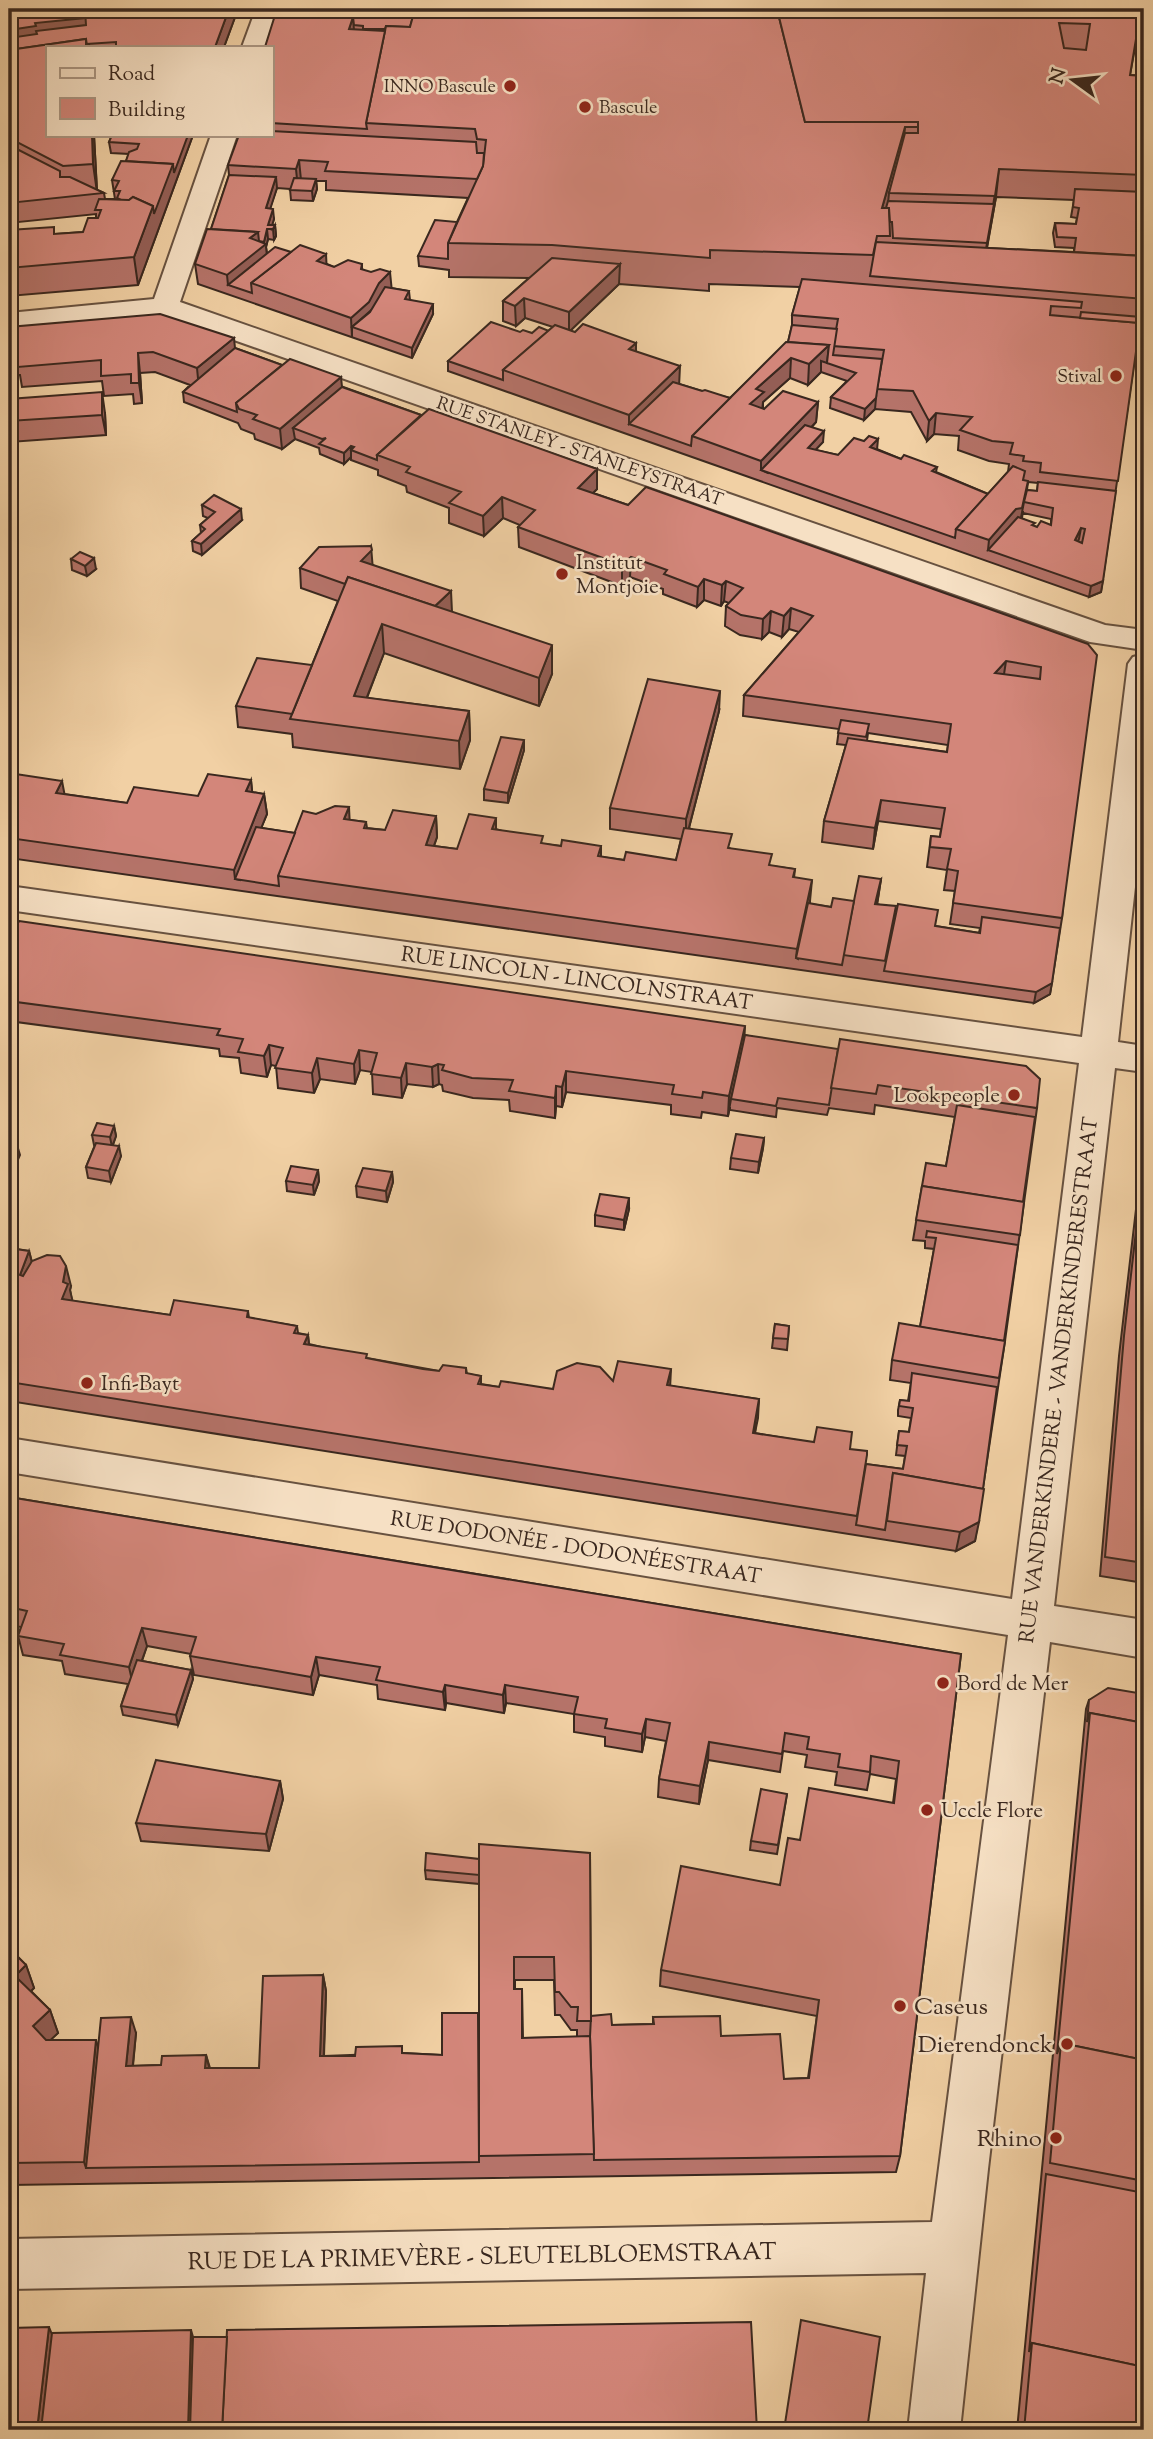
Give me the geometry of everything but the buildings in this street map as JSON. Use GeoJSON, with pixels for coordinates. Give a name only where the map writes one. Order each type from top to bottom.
{"type":"FeatureCollection","features":[{"type":"Feature","properties":{"kind":"street"},"geometry":{"type":"LineString","coordinates":[[254,46],[268,9]]}},
{"type":"Feature","properties":{"kind":"street"},"geometry":{"type":"LineString","coordinates":[[165,306],[223,136]]}},
{"type":"Feature","properties":{"kind":"street","name":"RUE STANLEY - STANLEYSTRAAT"},"geometry":{"type":"LineString","coordinates":[[9,321],[165,306],[1101,635],[1144,640]]}},
{"type":"Feature","properties":{"kind":"street","name":"RUE VANDERKINDERE - VANDERKINDERESTRAAT"},"geometry":{"type":"LineString","coordinates":[[934,2430],[1144,664]]}},
{"type":"Feature","properties":{"kind":"street","name":"RUE LINCOLN - LINCOLNSTRAAT"},"geometry":{"type":"LineString","coordinates":[[9,898],[1144,1059]]}},
{"type":"Feature","properties":{"kind":"street","name":"RUE DODONÉE - DODONÉESTRAAT"},"geometry":{"type":"LineString","coordinates":[[9,1455],[1144,1639]]}},
{"type":"Feature","properties":{"kind":"street","name":"RUE DE LA PRIMEVÈRE - SLEUTELBLOEMSTRAAT"},"geometry":{"type":"LineString","coordinates":[[9,2264],[954,2247]]}},
{"type":"Feature","properties":{"kind":"place","name":"INNO Bascule"},"geometry":{"type":"Point","coordinates":[510,86]}},
{"type":"Feature","properties":{"kind":"place","name":"Bascule"},"geometry":{"type":"Point","coordinates":[585,107]}},
{"type":"Feature","properties":{"kind":"place","name":"Stival"},"geometry":{"type":"Point","coordinates":[1116,376]}},
{"type":"Feature","properties":{"kind":"place","name":"Institut Montjoie"},"geometry":{"type":"Point","coordinates":[562,574]}},
{"type":"Feature","properties":{"kind":"place","name":"Lookpeople"},"geometry":{"type":"Point","coordinates":[1014,1095]}},
{"type":"Feature","properties":{"kind":"place","name":"Infi-Bayt"},"geometry":{"type":"Point","coordinates":[87,1383]}},
{"type":"Feature","properties":{"kind":"place","name":"Bord de Mer"},"geometry":{"type":"Point","coordinates":[943,1683]}},
{"type":"Feature","properties":{"kind":"place","name":"Uccle Flore"},"geometry":{"type":"Point","coordinates":[927,1810]}},
{"type":"Feature","properties":{"kind":"place","name":"Caseus"},"geometry":{"type":"Point","coordinates":[900,2006]}},
{"type":"Feature","properties":{"kind":"place","name":"Dierendonck"},"geometry":{"type":"Point","coordinates":[1067,2044]}},
{"type":"Feature","properties":{"kind":"place","name":"Rhino"},"geometry":{"type":"Point","coordinates":[1056,2138]}}]}
